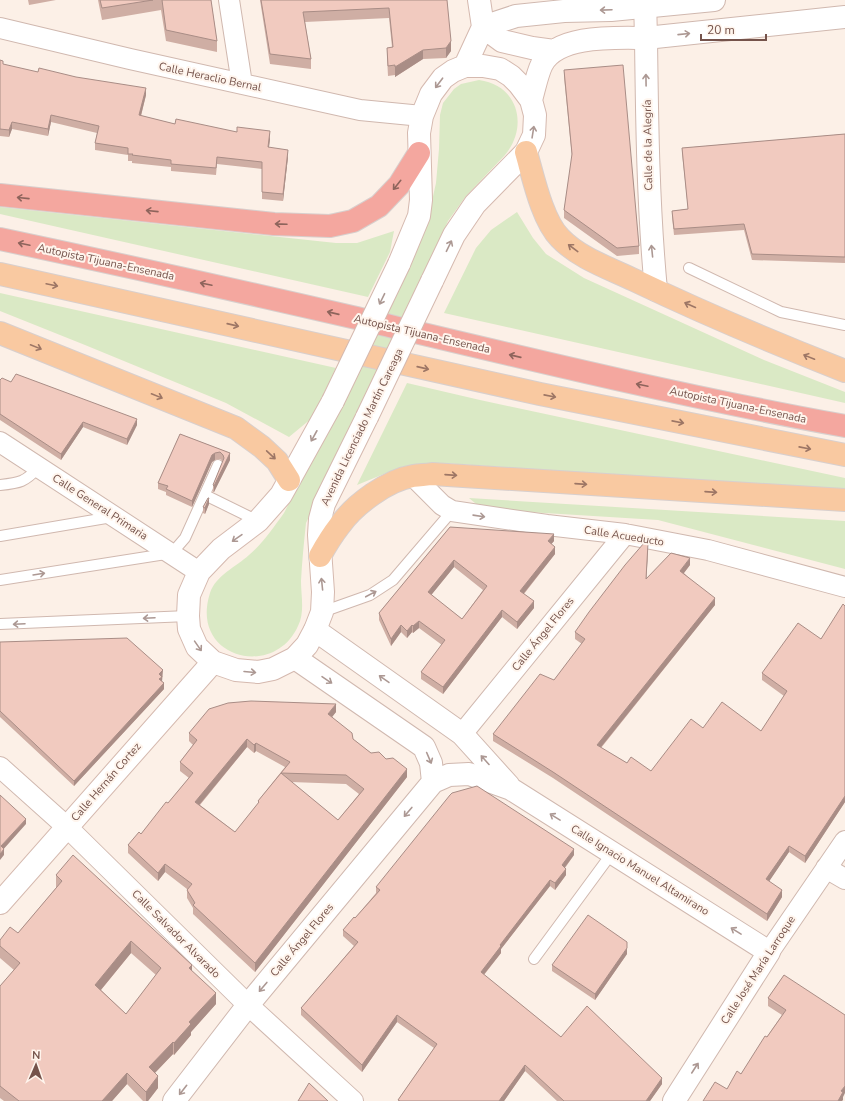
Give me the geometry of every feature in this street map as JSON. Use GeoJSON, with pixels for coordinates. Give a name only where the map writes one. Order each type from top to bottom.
{"type":"FeatureCollection","features":[{"type":"Feature","properties":{"kind":"highway"},"geometry":{"type":"LineString","coordinates":[[0,195],[274,224],[330,226],[353,221],[379,206],[399,185],[419,153]]}},
{"type":"Feature","properties":{"kind":"highway","name":"Autopista Tijuana-Ensenada"},"geometry":{"type":"LineString","coordinates":[[0,238],[320,310],[568,368],[758,410],[845,426]]}},
{"type":"Feature","properties":{"kind":"main road"},"geometry":{"type":"LineString","coordinates":[[465,66],[483,27],[479,0]]}},
{"type":"Feature","properties":{"kind":"main road"},"geometry":{"type":"LineString","coordinates":[[483,27],[516,16],[564,11],[611,10],[645,4],[714,0]]}},
{"type":"Feature","properties":{"kind":"main road","name":"Calle de la Alegría"},"geometry":{"type":"LineString","coordinates":[[645,4],[648,189],[656,290]]}},
{"type":"Feature","properties":{"kind":"main road"},"geometry":{"type":"LineString","coordinates":[[531,100],[542,64],[554,51],[572,42],[609,38],[646,38],[845,16]]}},
{"type":"Feature","properties":{"kind":"main road"},"geometry":{"type":"LineString","coordinates":[[483,27],[502,41],[532,48],[554,51]]}},
{"type":"Feature","properties":{"kind":"main road","name":"Avenida Licenciado Martín Careaga"},"geometry":{"type":"LineString","coordinates":[[465,66],[483,66],[500,69],[511,76],[520,84],[531,100],[535,115],[534,135],[526,152],[475,204],[454,235],[324,504],[320,519],[319,535],[323,592],[318,621],[307,645],[295,658],[273,669],[258,672],[236,670],[213,662],[197,647],[189,629],[189,595],[199,572],[221,549],[258,521],[281,496],[333,401],[399,264],[419,216],[421,200],[419,133],[422,116],[431,94],[443,78],[453,71],[465,66]]}},
{"type":"Feature","properties":{"kind":"main road"},"geometry":{"type":"LineString","coordinates":[[526,152],[547,220],[559,238],[580,254],[656,290],[787,348],[845,371]]}},
{"type":"Feature","properties":{"kind":"main road"},"geometry":{"type":"LineString","coordinates":[[0,274],[540,394],[845,455]]}},
{"type":"Feature","properties":{"kind":"main road"},"geometry":{"type":"LineString","coordinates":[[0,333],[236,428],[262,447],[277,461],[289,480]]}},
{"type":"Feature","properties":{"kind":"main road"},"geometry":{"type":"LineString","coordinates":[[320,556],[340,524],[354,508],[376,492],[400,480],[412,476],[432,474],[845,500]]}},
{"type":"Feature","properties":{"kind":"main road","name":"Calle Ignacio Manuel Altamirano"},"geometry":{"type":"LineString","coordinates":[[318,621],[462,734],[511,789]]}},
{"type":"Feature","properties":{"kind":"main road"},"geometry":{"type":"LineString","coordinates":[[295,658],[424,747],[431,763],[433,782]]}},
{"type":"Feature","properties":{"kind":"main road","name":"Calle Hernán Cortez"},"geometry":{"type":"LineString","coordinates":[[0,903],[213,662]]}},
{"type":"Feature","properties":{"kind":"main road","name":"Calle Ignacio Manuel Altamirano"},"geometry":{"type":"LineString","coordinates":[[433,782],[450,775],[469,774],[511,789],[769,952]]}},
{"type":"Feature","properties":{"kind":"main road","name":"Calle Ángel Flores"},"geometry":{"type":"LineString","coordinates":[[174,1101],[248,1005],[433,782]]}},
{"type":"Feature","properties":{"kind":"main road","name":"Calle José María Larroque"},"geometry":{"type":"LineString","coordinates":[[674,1101],[769,952]]}},
{"type":"Feature","properties":{"kind":"street"},"geometry":{"type":"LineString","coordinates":[[229,0],[242,84]]}},
{"type":"Feature","properties":{"kind":"street","name":"Calle Heraclio Bernal"},"geometry":{"type":"LineString","coordinates":[[0,28],[130,59],[360,110],[422,116]]}},
{"type":"Feature","properties":{"kind":"street","name":"Calle General Primaria"},"geometry":{"type":"LineString","coordinates":[[0,442],[199,572]]}},
{"type":"Feature","properties":{"kind":"street","name":"Calle Acueducto"},"geometry":{"type":"LineString","coordinates":[[412,476],[442,505],[452,511],[546,525],[625,534],[708,550],[845,587]]}},
{"type":"Feature","properties":{"kind":"street","name":"Calle Ángel Flores"},"geometry":{"type":"LineString","coordinates":[[462,734],[625,534]]}},
{"type":"Feature","properties":{"kind":"street","name":"Calle Salvador Alvarado"},"geometry":{"type":"LineString","coordinates":[[0,767],[67,827],[248,1005],[353,1101]]}},
{"type":"Feature","properties":{"kind":"street","name":"Calle José María Larroque"},"geometry":{"type":"LineString","coordinates":[[769,952],[845,841]]}},
{"type":"Feature","properties":{"kind":"street"},"geometry":{"type":"LineString","coordinates":[[826,868],[845,879]]}},
{"type":"Feature","properties":{"kind":"lane"},"geometry":{"type":"LineString","coordinates":[[689,268],[781,312],[845,325]]}},
{"type":"Feature","properties":{"kind":"lane"},"geometry":{"type":"LineString","coordinates":[[0,580],[172,553],[185,538],[218,465]]}},
{"type":"Feature","properties":{"kind":"lane"},"geometry":{"type":"LineString","coordinates":[[0,485],[16,483],[28,479],[39,467]]}},
{"type":"Feature","properties":{"kind":"lane"},"geometry":{"type":"LineString","coordinates":[[205,495],[258,521]]}},
{"type":"Feature","properties":{"kind":"lane"},"geometry":{"type":"LineString","coordinates":[[318,621],[370,595],[393,580],[452,511]]}},
{"type":"Feature","properties":{"kind":"lane"},"geometry":{"type":"LineString","coordinates":[[0,536],[114,516]]}},
{"type":"Feature","properties":{"kind":"lane"},"geometry":{"type":"LineString","coordinates":[[0,624],[188,616]]}},
{"type":"Feature","properties":{"kind":"lane"},"geometry":{"type":"LineString","coordinates":[[534,959],[612,853]]}},
{"type":"Feature","properties":{"kind":"green space"},"geometry":{"type":"Polygon","coordinates":[[[479,80],[492,83],[503,90],[511,98],[516,108],[518,120],[517,132],[512,144],[505,155],[466,196],[448,221],[409,311],[306,523],[302,559],[302,610],[298,626],[286,643],[271,653],[254,656],[237,654],[222,646],[212,633],[207,615],[210,593],[217,581],[222,576],[259,545],[284,513],[389,307],[429,214],[436,183],[440,115],[443,103],[454,89],[461,84],[479,80]]]}},
{"type":"Feature","properties":{"kind":"green space"},"geometry":{"type":"Polygon","coordinates":[[[0,207],[336,243],[357,243],[394,231],[390,252],[368,297],[0,214],[0,207]]]}},
{"type":"Feature","properties":{"kind":"green space"},"geometry":{"type":"Polygon","coordinates":[[[517,212],[533,238],[546,254],[584,278],[764,360],[845,392],[845,403],[444,313],[476,248],[491,230],[517,212]]]}},
{"type":"Feature","properties":{"kind":"green space"},"geometry":{"type":"Polygon","coordinates":[[[0,293],[336,368],[312,418],[289,437],[226,403],[0,311],[0,293]]]}},
{"type":"Feature","properties":{"kind":"green space"},"geometry":{"type":"Polygon","coordinates":[[[407,383],[845,478],[845,490],[442,463],[427,463],[401,467],[357,485],[407,383]]]}},
{"type":"Feature","properties":{"kind":"green space"},"geometry":{"type":"Polygon","coordinates":[[[469,498],[845,521],[845,569],[658,520],[482,509],[469,498]]]}},
{"type":"Feature","properties":{"kind":"building"},"geometry":{"type":"Polygon","coordinates":[[[100,0],[153,0],[102,8],[100,0]]]}},
{"type":"Feature","properties":{"kind":"building"},"geometry":{"type":"Polygon","coordinates":[[[162,0],[211,0],[217,41],[166,30],[162,0]]]}},
{"type":"Feature","properties":{"kind":"building"},"geometry":{"type":"Polygon","coordinates":[[[261,0],[447,0],[451,41],[446,48],[423,50],[395,67],[395,65],[388,66],[387,48],[393,47],[389,8],[303,12],[311,59],[270,54],[261,0]]]}},
{"type":"Feature","properties":{"kind":"building"},"geometry":{"type":"Polygon","coordinates":[[[0,60],[3,61],[3,64],[38,72],[39,68],[76,77],[146,88],[139,115],[175,124],[176,119],[237,132],[237,127],[270,131],[268,147],[288,150],[283,194],[262,192],[262,162],[217,157],[216,168],[171,164],[171,160],[128,154],[128,148],[95,143],[99,126],[51,115],[48,129],[12,122],[9,130],[0,129],[0,60]]]}},
{"type":"Feature","properties":{"kind":"building"},"geometry":{"type":"Polygon","coordinates":[[[623,65],[639,246],[617,248],[564,210],[572,154],[564,70],[623,65]]]}},
{"type":"Feature","properties":{"kind":"building"},"geometry":{"type":"Polygon","coordinates":[[[845,134],[845,257],[752,254],[744,224],[674,229],[672,211],[688,209],[682,148],[845,134]]]}},
{"type":"Feature","properties":{"kind":"building"},"geometry":{"type":"Polygon","coordinates":[[[16,374],[137,419],[127,439],[83,422],[61,454],[0,414],[0,380],[2,378],[11,382],[16,374]]]}},
{"type":"Feature","properties":{"kind":"building"},"geometry":{"type":"Polygon","coordinates":[[[180,434],[230,453],[214,486],[213,485],[224,458],[220,452],[212,455],[192,501],[166,489],[168,486],[158,483],[180,434]]]}},
{"type":"Feature","properties":{"kind":"building"},"geometry":{"type":"Polygon","coordinates":[[[209,498],[205,508],[203,507],[209,498]]]}},
{"type":"Feature","properties":{"kind":"building"},"geometry":{"type":"Polygon","coordinates":[[[450,527],[554,534],[548,541],[555,547],[520,591],[534,601],[517,622],[502,610],[443,687],[421,672],[445,640],[419,621],[413,626],[412,625],[407,631],[401,625],[391,639],[379,613],[450,527]],[[454,560],[428,592],[462,619],[487,586],[454,560]]]}},
{"type":"Feature","properties":{"kind":"building"},"geometry":{"type":"Polygon","coordinates":[[[644,543],[648,543],[646,579],[671,553],[690,558],[680,571],[715,598],[597,745],[627,763],[631,757],[651,771],[691,719],[703,728],[722,702],[761,731],[787,691],[762,673],[798,623],[821,639],[843,604],[845,606],[845,796],[805,856],[789,846],[766,879],[782,890],[767,914],[493,734],[540,674],[554,680],[585,639],[575,632],[625,565],[644,543]]]}},
{"type":"Feature","properties":{"kind":"building"},"geometry":{"type":"Polygon","coordinates":[[[127,638],[163,670],[159,674],[162,677],[159,679],[164,683],[74,781],[0,711],[0,642],[127,638]]]}},
{"type":"Feature","properties":{"kind":"building"},"geometry":{"type":"Polygon","coordinates":[[[251,701],[336,704],[328,714],[352,733],[353,739],[371,753],[379,752],[386,759],[393,758],[407,769],[255,963],[193,905],[195,903],[187,890],[192,884],[165,864],[158,873],[128,845],[139,832],[141,834],[166,802],[168,803],[193,773],[180,762],[197,740],[189,733],[209,709],[228,703],[251,701]],[[247,739],[195,802],[235,832],[259,802],[258,801],[290,762],[256,743],[254,745],[247,739]],[[281,773],[338,820],[364,789],[346,775],[281,773]]]}},
{"type":"Feature","properties":{"kind":"building"},"geometry":{"type":"Polygon","coordinates":[[[477,786],[574,849],[562,865],[566,869],[555,883],[550,880],[481,972],[561,1037],[587,1006],[662,1078],[646,1101],[564,1101],[525,1065],[499,1101],[400,1101],[398,1100],[437,1044],[397,1015],[362,1065],[301,1008],[358,942],[343,930],[380,890],[376,887],[452,793],[477,786]]]}},
{"type":"Feature","properties":{"kind":"building"},"geometry":{"type":"Polygon","coordinates":[[[0,795],[26,819],[1,846],[4,849],[0,854],[0,795]]]}},
{"type":"Feature","properties":{"kind":"building"},"geometry":{"type":"Polygon","coordinates":[[[73,855],[192,965],[189,968],[216,993],[189,1022],[191,1024],[174,1043],[173,1042],[149,1067],[158,1076],[146,1092],[127,1073],[102,1101],[19,1101],[0,1086],[0,986],[20,963],[0,946],[0,940],[10,927],[18,933],[62,881],[56,875],[73,855]],[[131,941],[95,985],[126,1014],[161,968],[131,941]]]}},
{"type":"Feature","properties":{"kind":"building"},"geometry":{"type":"Polygon","coordinates":[[[588,915],[627,942],[627,948],[595,994],[552,965],[588,915]]]}},
{"type":"Feature","properties":{"kind":"building"},"geometry":{"type":"Polygon","coordinates":[[[784,975],[845,1015],[845,1086],[841,1091],[843,1092],[838,1101],[703,1101],[715,1082],[727,1089],[737,1071],[741,1074],[765,1036],[767,1037],[786,1010],[768,998],[784,975]]]}},
{"type":"Feature","properties":{"kind":"building"},"geometry":{"type":"Polygon","coordinates":[[[309,1083],[328,1101],[298,1101],[309,1083]]]}}]}
